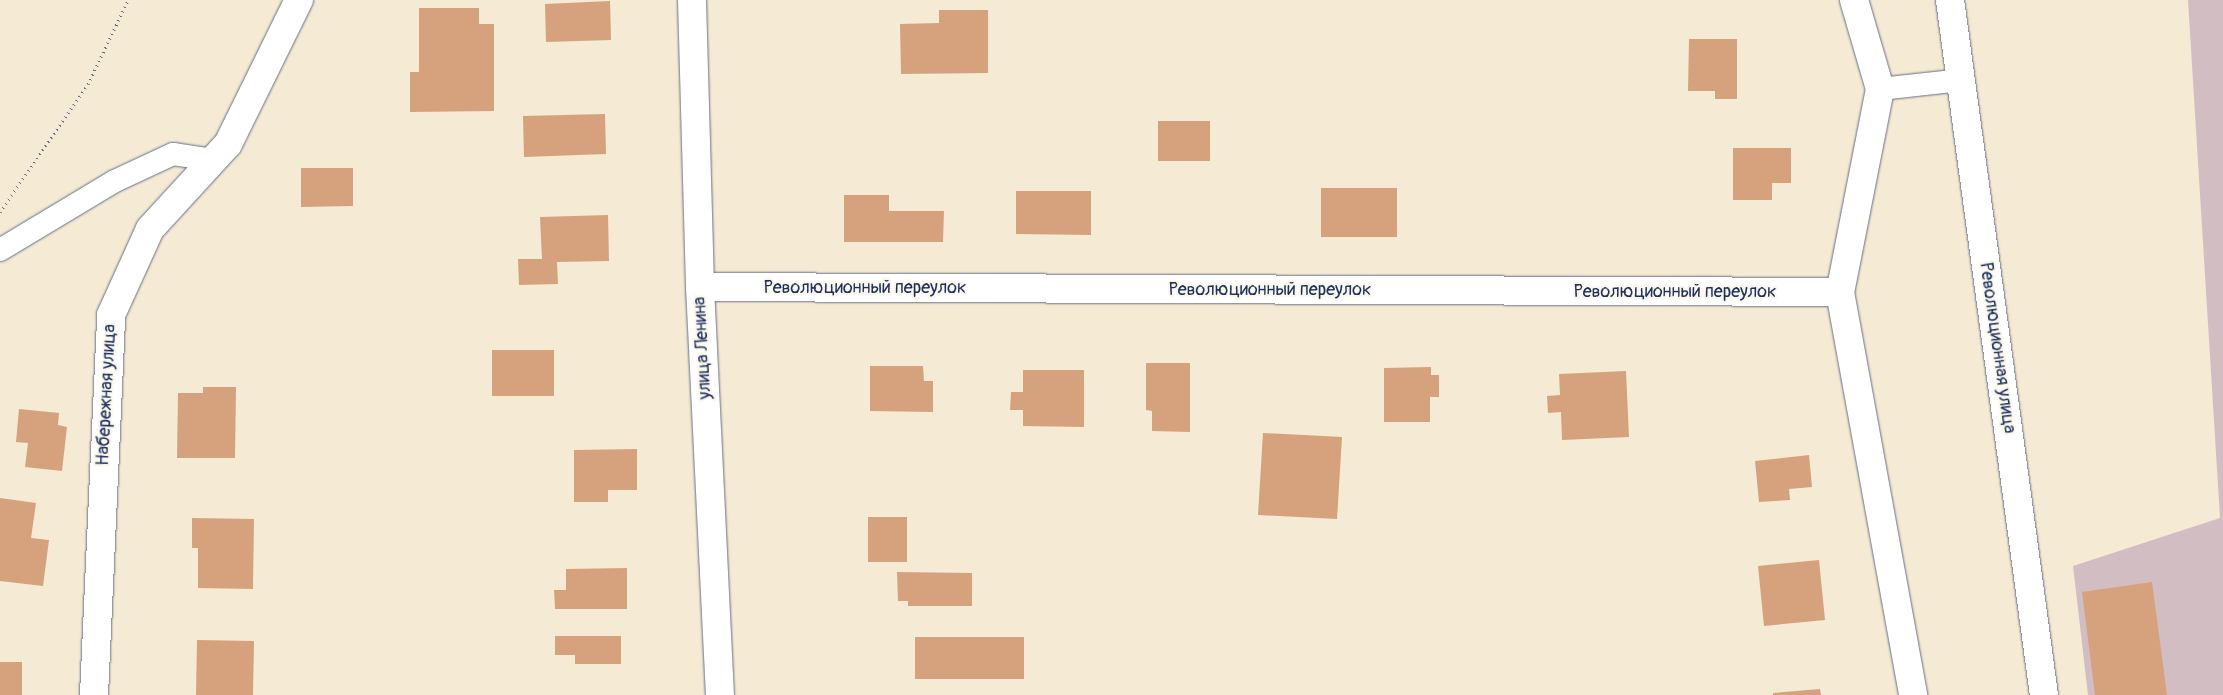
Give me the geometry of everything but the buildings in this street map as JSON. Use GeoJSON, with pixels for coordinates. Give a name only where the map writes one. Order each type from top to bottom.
{"type":"FeatureCollection","features":[{"type":"Feature","properties":{"kind":"street","name":"Набережная улица"},"geometry":{"type":"LineString","coordinates":[[94,695],[111,315],[150,229],[228,144],[299,0]]}},
{"type":"Feature","properties":{"kind":"street","name":"улица Ленина"},"geometry":{"type":"LineString","coordinates":[[692,0],[700,287],[720,695]]}},
{"type":"Feature","properties":{"kind":"street"},"geometry":{"type":"LineString","coordinates":[[1854,0],[1880,89],[1840,292],[1913,695]]}},
{"type":"Feature","properties":{"kind":"street","name":"Революционная улица"},"geometry":{"type":"LineString","coordinates":[[1950,0],[2044,695]]}},
{"type":"Feature","properties":{"kind":"street","name":"Революционный переулок"},"geometry":{"type":"LineString","coordinates":[[700,287],[1840,292]]}},
{"type":"Feature","properties":{"kind":"lane"},"geometry":{"type":"LineString","coordinates":[[1880,89],[1961,80]]}},
{"type":"Feature","properties":{"kind":"lane"},"geometry":{"type":"LineString","coordinates":[[0,250],[115,181],[173,154],[213,160]]}},
{"type":"Feature","properties":{"kind":"path"},"geometry":{"type":"LineString","coordinates":[[0,212],[88,84],[128,0]]}},
{"type":"Feature","properties":{"kind":"shaded area"},"geometry":{"type":"Polygon","coordinates":[[[2188,0],[2223,0],[2223,695],[2088,695],[2073,566],[2220,518],[2188,0]]]}}]}
